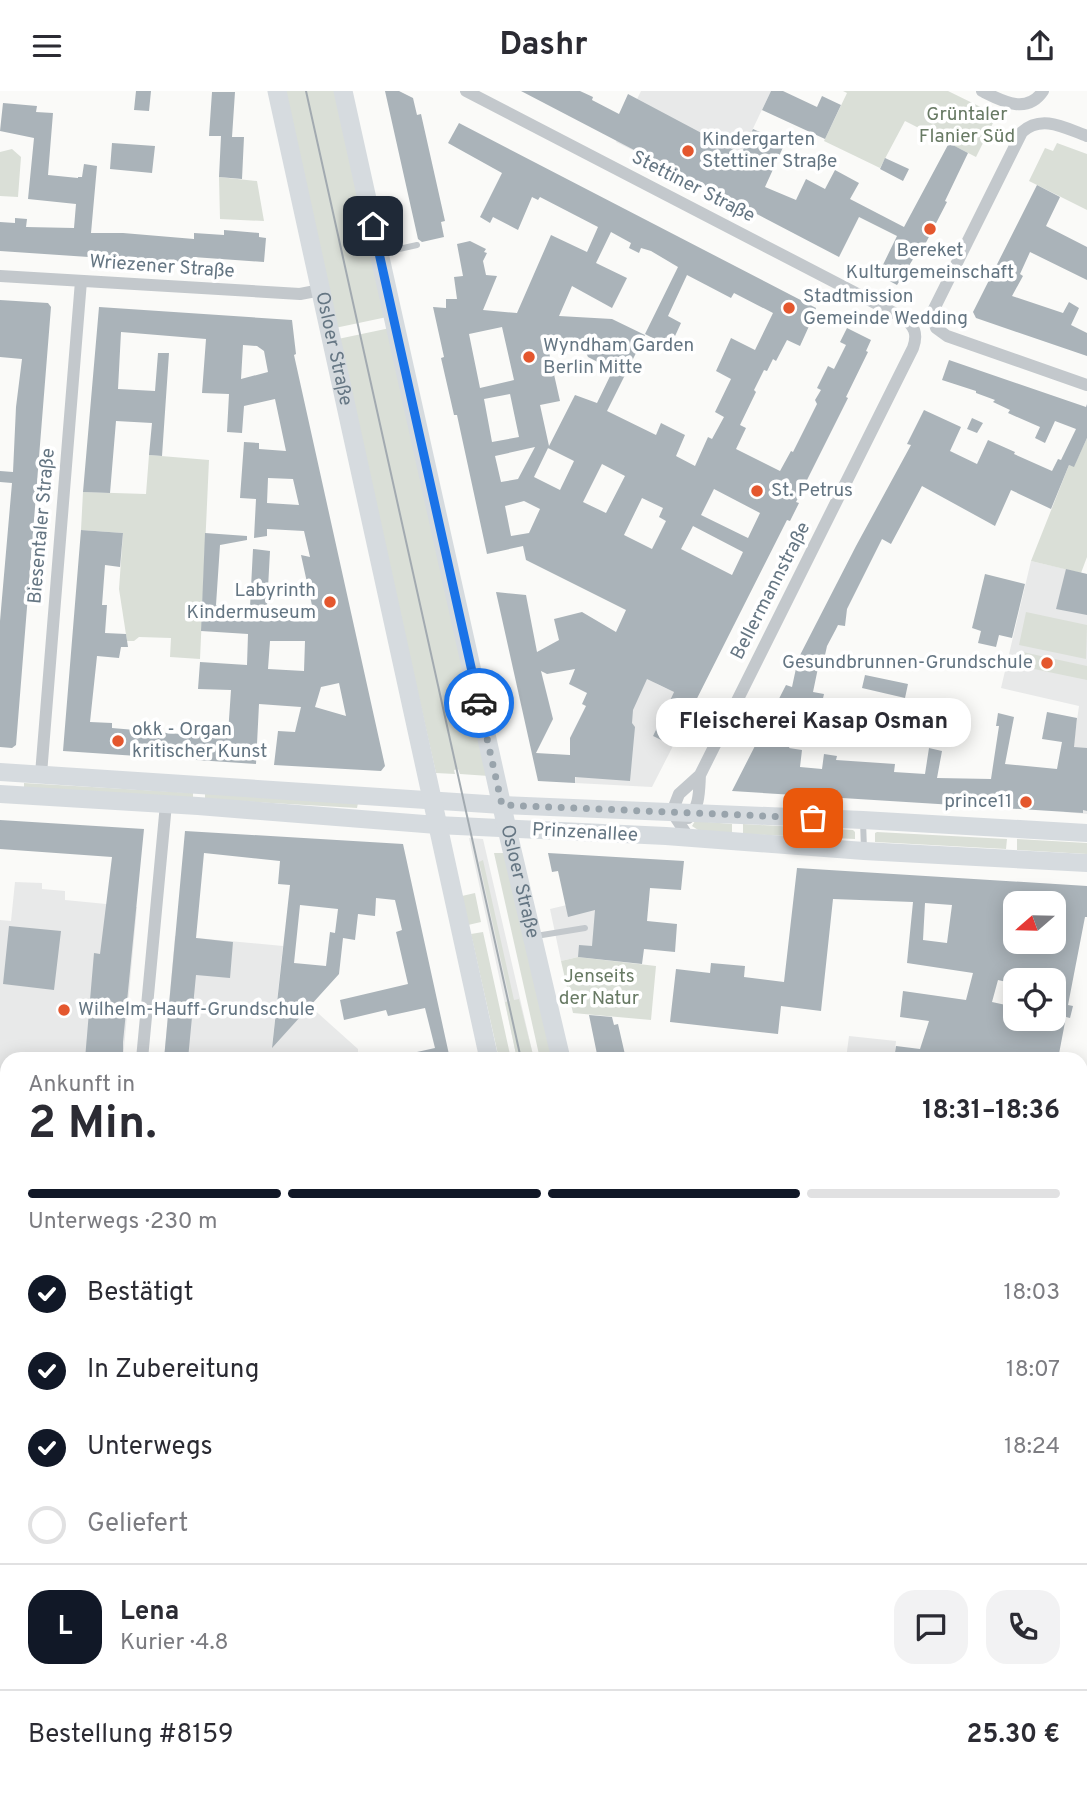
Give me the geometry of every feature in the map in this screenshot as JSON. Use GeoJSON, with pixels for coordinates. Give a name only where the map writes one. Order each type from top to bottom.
{"type":"FeatureCollection","features":[{"type":"Feature","properties":{"kind":"main road","name":"Osloer Straße"},"geometry":{"type":"LineString","coordinates":[[277,91],[487,1052]]}},
{"type":"Feature","properties":{"kind":"main road","name":"Osloer Straße"},"geometry":{"type":"LineString","coordinates":[[344,91],[531,937],[559,1052]]}},
{"type":"Feature","properties":{"kind":"main road","name":"Prinzenallee"},"geometry":{"type":"LineString","coordinates":[[0,772],[502,805],[680,825],[864,851],[1087,863]]}},
{"type":"Feature","properties":{"kind":"main road","name":"Prinzenallee"},"geometry":{"type":"LineString","coordinates":[[0,794],[507,829],[863,820],[1087,833]]}},
{"type":"Feature","properties":{"kind":"street","name":"Stettiner Straße"},"geometry":{"type":"LineString","coordinates":[[466,91],[902,317],[912,325],[915,332],[913,348]]}},
{"type":"Feature","properties":{"kind":"street"},"geometry":{"type":"LineString","coordinates":[[982,91],[1010,105],[1030,101],[1042,91]]}},
{"type":"Feature","properties":{"kind":"street"},"geometry":{"type":"LineString","coordinates":[[1087,136],[1054,124],[1037,124],[1022,132],[932,309],[936,328],[947,336],[1087,385]]}},
{"type":"Feature","properties":{"kind":"street","name":"Wriezener Straße"},"geometry":{"type":"LineString","coordinates":[[0,276],[300,294],[321,290]]}},
{"type":"Feature","properties":{"kind":"street","name":"Biesentaler Straße"},"geometry":{"type":"LineString","coordinates":[[41,774],[81,281]]}},
{"type":"Feature","properties":{"kind":"street","name":"Bellermannstraße"},"geometry":{"type":"LineString","coordinates":[[680,825],[679,794],[700,775],[913,348]]}},
{"type":"Feature","properties":{"kind":"street","name":"Bellermannstraße"},"geometry":{"type":"LineString","coordinates":[[680,825],[699,796],[700,775]]}},
{"type":"Feature","properties":{"kind":"street"},"geometry":{"type":"LineString","coordinates":[[143,1052],[166,804]]}},
{"type":"Feature","properties":{"kind":"lane"},"geometry":{"type":"LineString","coordinates":[[379,253],[417,245]]}},
{"type":"Feature","properties":{"kind":"lane"},"geometry":{"type":"LineString","coordinates":[[368,819],[370,796]]}},
{"type":"Feature","properties":{"kind":"lane"},"geometry":{"type":"LineString","coordinates":[[863,820],[864,851]]}},
{"type":"Feature","properties":{"kind":"lane"},"geometry":{"type":"LineString","coordinates":[[531,937],[585,928]]}},
{"type":"Feature","properties":{"kind":"shaded area","name":"Kindergarten Stettiner Straße"},"geometry":{"type":"Polygon","coordinates":[[[641,91],[771,91],[736,164],[661,160],[659,163],[616,142],[641,91]]]}},
{"type":"Feature","properties":{"kind":"shaded area","name":"Gesundbrunnen-Grundschule"},"geometry":{"type":"Polygon","coordinates":[[[1031,561],[1087,574],[1087,814],[1064,812],[1079,706],[1001,688],[1031,561]]]}},
{"type":"Feature","properties":{"kind":"shaded area"},"geometry":{"type":"Polygon","coordinates":[[[623,660],[657,684],[674,692],[653,736],[673,746],[652,787],[575,783],[577,761],[623,660]]]}},
{"type":"Feature","properties":{"kind":"shaded area"},"geometry":{"type":"Polygon","coordinates":[[[469,838],[483,839],[532,1052],[515,1052],[469,838]]]}},
{"type":"Feature","properties":{"kind":"shaded area","name":"Wilhelm-Hauff-Grundschule"},"geometry":{"type":"Polygon","coordinates":[[[15,882],[42,883],[42,889],[65,891],[65,900],[137,907],[124,1052],[0,1052],[0,920],[11,921],[15,882]]]}},
{"type":"Feature","properties":{"kind":"shaded area"},"geometry":{"type":"Polygon","coordinates":[[[592,899],[630,962],[578,957],[561,961],[550,909],[592,899]]]}},
{"type":"Feature","properties":{"kind":"shaded area"},"geometry":{"type":"Polygon","coordinates":[[[175,936],[283,946],[272,1047],[310,1006],[358,1049],[358,1052],[165,1052],[175,936]]]}},
{"type":"Feature","properties":{"kind":"shaded area"},"geometry":{"type":"Polygon","coordinates":[[[849,1036],[896,1041],[895,1052],[847,1052],[849,1036]]]}},
{"type":"Feature","properties":{"kind":"green space"},"geometry":{"type":"Polygon","coordinates":[[[283,91],[337,91],[387,317],[335,328],[283,91]]]}},
{"type":"Feature","properties":{"kind":"green space"},"geometry":{"type":"Polygon","coordinates":[[[843,91],[948,91],[997,115],[976,157],[905,121],[880,168],[824,141],[847,93],[843,91]]]}},
{"type":"Feature","properties":{"kind":"green space","name":"Grüntaler Flanier Süd"},"geometry":{"type":"Polygon","coordinates":[[[1057,143],[1087,154],[1087,210],[1029,181],[1045,148],[1053,151],[1057,143]]]}},
{"type":"Feature","properties":{"kind":"green space"},"geometry":{"type":"Polygon","coordinates":[[[12,149],[21,157],[18,197],[0,196],[0,152],[12,149]]]}},
{"type":"Feature","properties":{"kind":"green space"},"geometry":{"type":"Polygon","coordinates":[[[219,177],[257,181],[264,221],[220,219],[219,177]]]}},
{"type":"Feature","properties":{"kind":"green space"},"geometry":{"type":"Polygon","coordinates":[[[390,328],[489,776],[460,774],[458,769],[454,770],[455,774],[436,773],[338,339],[390,328]]]}},
{"type":"Feature","properties":{"kind":"green space"},"geometry":{"type":"Polygon","coordinates":[[[1087,438],[1087,557],[1081,573],[1031,561],[1069,465],[1074,466],[1087,438]]]}},
{"type":"Feature","properties":{"kind":"green space"},"geometry":{"type":"Polygon","coordinates":[[[149,455],[209,460],[200,659],[170,657],[171,638],[139,637],[134,641],[127,641],[119,589],[123,533],[81,530],[83,492],[146,494],[149,455]]]}},
{"type":"Feature","properties":{"kind":"green space"},"geometry":{"type":"Polygon","coordinates":[[[1026,612],[1087,625],[1086,659],[1019,645],[1026,612]]]}},
{"type":"Feature","properties":{"kind":"green space"},"geometry":{"type":"Polygon","coordinates":[[[1018,651],[1087,666],[1087,680],[1015,665],[1018,651]]]}},
{"type":"Feature","properties":{"kind":"green space"},"geometry":{"type":"Polygon","coordinates":[[[24,783],[193,793],[193,798],[24,788],[24,783]]]}},
{"type":"Feature","properties":{"kind":"green space"},"geometry":{"type":"Polygon","coordinates":[[[205,793],[358,803],[357,808],[205,799],[205,793]]]}},
{"type":"Feature","properties":{"kind":"green space"},"geometry":{"type":"Polygon","coordinates":[[[695,821],[732,824],[732,834],[698,830],[692,826],[695,821]]]}},
{"type":"Feature","properties":{"kind":"green space"},"geometry":{"type":"Polygon","coordinates":[[[743,824],[853,830],[855,839],[743,834],[743,824]]]}},
{"type":"Feature","properties":{"kind":"green space"},"geometry":{"type":"Polygon","coordinates":[[[877,832],[1007,839],[1006,849],[875,842],[877,832]]]}},
{"type":"Feature","properties":{"kind":"green space"},"geometry":{"type":"Polygon","coordinates":[[[1017,839],[1087,843],[1087,854],[1017,850],[1017,839]]]}},
{"type":"Feature","properties":{"kind":"green space"},"geometry":{"type":"Polygon","coordinates":[[[494,853],[505,853],[550,1052],[538,1052],[494,853]]]}},
{"type":"Feature","properties":{"kind":"green space"},"geometry":{"type":"Polygon","coordinates":[[[483,860],[514,1000],[519,999],[532,1052],[516,1052],[505,1002],[510,1001],[479,862],[483,860]]]}},
{"type":"Feature","properties":{"kind":"green space"},"geometry":{"type":"Polygon","coordinates":[[[475,893],[481,922],[468,925],[462,896],[475,893]]]}},
{"type":"Feature","properties":{"kind":"green space"},"geometry":{"type":"Polygon","coordinates":[[[483,932],[509,1052],[497,1052],[471,934],[483,932]]]}},
{"type":"Feature","properties":{"kind":"green space","name":"Jenseits der Natur"},"geometry":{"type":"Polygon","coordinates":[[[578,957],[656,966],[651,1020],[573,1013],[561,961],[578,957]]]}},
{"type":"Feature","properties":{"kind":"building"},"geometry":{"type":"Polygon","coordinates":[[[136,91],[151,91],[149,111],[134,110],[136,91]]]}},
{"type":"Feature","properties":{"kind":"building"},"geometry":{"type":"Polygon","coordinates":[[[385,91],[399,91],[413,98],[417,115],[421,114],[445,221],[441,222],[444,237],[422,242],[418,239],[385,91]]]}},
{"type":"Feature","properties":{"kind":"building"},"geometry":{"type":"Polygon","coordinates":[[[521,91],[580,91],[619,114],[628,94],[741,154],[753,129],[785,143],[765,187],[796,200],[806,179],[825,189],[835,170],[859,183],[850,199],[904,227],[949,143],[968,153],[945,201],[947,202],[918,258],[915,256],[897,285],[878,275],[897,236],[859,217],[839,257],[521,91]]]}},
{"type":"Feature","properties":{"kind":"building"},"geometry":{"type":"Polygon","coordinates":[[[771,91],[783,91],[817,107],[822,96],[841,105],[825,139],[762,110],[771,91]]]}},
{"type":"Feature","properties":{"kind":"building"},"geometry":{"type":"Polygon","coordinates":[[[212,92],[235,92],[232,137],[244,137],[242,179],[219,177],[221,136],[209,136],[212,92]]]}},
{"type":"Feature","properties":{"kind":"building"},"geometry":{"type":"Polygon","coordinates":[[[3,103],[37,106],[36,112],[53,113],[48,175],[78,178],[82,177],[84,164],[97,166],[91,233],[194,239],[194,233],[224,235],[224,230],[259,233],[259,237],[266,238],[264,262],[193,257],[192,264],[0,251],[0,222],[15,223],[15,218],[27,219],[26,227],[74,228],[76,204],[28,199],[34,138],[0,131],[3,103]]]}},
{"type":"Feature","properties":{"kind":"building"},"geometry":{"type":"Polygon","coordinates":[[[459,123],[816,308],[800,346],[787,340],[776,361],[773,359],[767,371],[764,370],[740,425],[746,428],[736,449],[780,471],[791,451],[793,452],[817,404],[815,400],[821,390],[817,388],[828,366],[834,369],[846,345],[840,342],[847,328],[871,340],[846,397],[848,398],[796,502],[799,503],[790,521],[787,520],[673,746],[653,736],[674,692],[647,679],[633,710],[632,723],[635,727],[630,781],[575,777],[575,783],[538,781],[496,592],[526,595],[537,652],[559,640],[554,619],[582,612],[616,632],[626,610],[526,560],[523,546],[487,554],[457,415],[454,415],[441,358],[444,357],[433,307],[446,308],[446,299],[457,299],[454,277],[463,276],[457,244],[470,241],[486,249],[483,261],[486,275],[497,276],[483,310],[517,313],[551,235],[587,252],[598,227],[540,197],[538,200],[532,197],[518,230],[493,217],[490,223],[480,217],[502,173],[448,143],[459,123]],[[611,232],[596,263],[627,278],[612,308],[572,286],[559,316],[612,319],[645,335],[607,411],[656,435],[661,423],[685,435],[676,456],[695,466],[708,437],[712,439],[724,417],[715,412],[731,379],[716,371],[731,338],[755,350],[773,313],[734,293],[731,298],[687,275],[668,316],[681,323],[670,347],[645,334],[678,267],[651,251],[641,248],[639,253],[629,248],[631,243],[611,232]],[[502,327],[469,334],[480,388],[514,380],[502,327]],[[546,339],[560,401],[540,405],[549,447],[575,395],[597,403],[613,370],[588,357],[581,342],[546,339]],[[510,394],[484,399],[492,442],[519,437],[510,394]],[[535,447],[495,456],[501,482],[518,479],[535,447]],[[548,448],[534,477],[560,490],[574,461],[548,448]],[[602,464],[583,502],[606,513],[625,476],[602,464]],[[714,489],[701,515],[748,538],[760,513],[714,489]],[[642,498],[624,535],[652,549],[666,521],[659,517],[663,508],[642,498]],[[524,501],[505,506],[511,536],[529,533],[540,509],[524,501]],[[693,526],[681,549],[732,575],[743,552],[693,526]],[[575,669],[547,674],[541,671],[553,719],[536,753],[570,755],[570,738],[586,706],[582,704],[587,693],[569,684],[575,669]]]}},
{"type":"Feature","properties":{"kind":"building"},"geometry":{"type":"Polygon","coordinates":[[[112,143],[155,146],[152,173],[110,169],[112,143]]]}},
{"type":"Feature","properties":{"kind":"building"},"geometry":{"type":"Polygon","coordinates":[[[885,158],[909,169],[903,181],[880,169],[885,158]]]}},
{"type":"Feature","properties":{"kind":"building"},"geometry":{"type":"Polygon","coordinates":[[[1037,185],[1060,197],[1046,226],[1087,247],[1087,280],[1030,252],[1020,274],[1023,276],[1012,296],[1063,313],[1069,302],[1079,308],[1071,325],[1087,333],[1087,356],[976,318],[973,312],[1037,185]]]}},
{"type":"Feature","properties":{"kind":"building"},"geometry":{"type":"Polygon","coordinates":[[[0,300],[48,303],[51,307],[16,745],[12,748],[0,747],[0,621],[12,483],[0,482],[0,471],[13,472],[16,407],[22,359],[0,357],[0,300]]]}},
{"type":"Feature","properties":{"kind":"building"},"geometry":{"type":"Polygon","coordinates":[[[99,307],[292,320],[294,355],[385,766],[381,771],[274,765],[278,731],[295,732],[301,707],[259,704],[256,764],[63,751],[81,530],[123,533],[120,567],[105,565],[102,605],[107,605],[105,633],[126,634],[128,647],[121,647],[119,658],[97,656],[90,722],[112,723],[112,728],[135,730],[139,722],[150,722],[149,729],[166,733],[228,734],[231,690],[198,689],[200,662],[247,665],[248,634],[201,631],[205,533],[247,536],[247,540],[220,545],[216,605],[250,607],[253,549],[270,551],[267,607],[313,610],[301,555],[310,557],[304,531],[267,529],[267,536],[254,538],[256,499],[240,498],[244,442],[259,443],[259,449],[286,451],[275,399],[244,406],[242,433],[227,432],[229,394],[202,393],[206,339],[121,332],[118,389],[155,391],[158,353],[169,353],[162,456],[149,455],[152,423],[116,421],[110,493],[83,492],[99,307]],[[243,345],[241,379],[268,372],[264,351],[257,346],[243,345]],[[268,478],[267,503],[299,505],[293,479],[268,478]],[[270,641],[268,669],[304,671],[305,641],[270,641]],[[339,683],[321,687],[315,707],[346,716],[339,683]]]}},
{"type":"Feature","properties":{"kind":"building"},"geometry":{"type":"Polygon","coordinates":[[[949,360],[1086,407],[1087,404],[1087,438],[1074,467],[1069,465],[1051,509],[1011,490],[995,526],[922,486],[891,544],[882,539],[847,609],[845,626],[838,625],[827,646],[822,669],[818,668],[813,692],[824,694],[821,707],[810,704],[789,748],[802,750],[800,767],[822,769],[824,754],[837,756],[836,760],[895,764],[894,772],[925,774],[929,748],[942,751],[937,778],[991,779],[999,726],[996,726],[998,713],[1014,717],[1005,764],[1057,769],[1062,742],[1042,739],[1047,712],[1077,718],[1074,747],[1087,748],[1087,811],[1083,810],[1083,813],[732,791],[786,685],[792,687],[798,659],[911,445],[907,444],[924,410],[961,427],[950,451],[977,464],[988,440],[1052,471],[1058,459],[1061,460],[1076,429],[1055,421],[1045,443],[1035,438],[1040,427],[1008,413],[1010,410],[993,402],[995,400],[942,380],[949,360]]]}},
{"type":"Feature","properties":{"kind":"building"},"geometry":{"type":"Polygon","coordinates":[[[972,418],[983,423],[977,433],[967,429],[972,418]]]}},
{"type":"Feature","properties":{"kind":"building"},"geometry":{"type":"Polygon","coordinates":[[[1066,569],[1087,574],[1087,615],[1056,609],[1066,569]]]}},
{"type":"Feature","properties":{"kind":"building"},"geometry":{"type":"Polygon","coordinates":[[[985,574],[1025,584],[1012,638],[999,635],[996,647],[978,643],[981,631],[972,628],[985,574]]]}},
{"type":"Feature","properties":{"kind":"building"},"geometry":{"type":"Polygon","coordinates":[[[865,675],[908,684],[905,698],[862,688],[865,675]]]}},
{"type":"Feature","properties":{"kind":"building"},"geometry":{"type":"Polygon","coordinates":[[[0,820],[144,829],[123,1052],[86,1052],[94,953],[100,954],[112,857],[0,849],[0,820]]]}},
{"type":"Feature","properties":{"kind":"building"},"geometry":{"type":"Polygon","coordinates":[[[185,831],[403,844],[448,1052],[417,1052],[435,1048],[425,1008],[388,1016],[386,1010],[344,1020],[340,1000],[408,984],[396,932],[402,930],[395,900],[376,898],[375,916],[358,914],[355,940],[343,938],[339,974],[272,1048],[290,885],[278,884],[280,861],[204,853],[196,938],[233,942],[230,978],[196,975],[189,1052],[165,1052],[185,831]],[[300,905],[294,963],[326,966],[330,932],[335,933],[338,909],[300,905]]]}},
{"type":"Feature","properties":{"kind":"building"},"geometry":{"type":"Polygon","coordinates":[[[548,853],[684,861],[681,890],[650,888],[647,921],[677,924],[675,952],[644,949],[642,964],[578,957],[579,945],[592,946],[595,910],[568,917],[558,871],[552,872],[548,853]]]}},
{"type":"Feature","properties":{"kind":"building"},"geometry":{"type":"Polygon","coordinates":[[[797,868],[1087,886],[1087,917],[1068,1005],[1073,1006],[1070,1018],[1066,1017],[1066,968],[1003,968],[1003,981],[998,980],[992,1002],[1003,1004],[1003,1031],[1063,1031],[1059,1052],[895,1052],[896,1046],[920,1049],[929,1021],[900,1017],[903,991],[966,1000],[973,973],[907,963],[913,902],[833,899],[821,1011],[781,1006],[778,1034],[670,1022],[676,969],[710,973],[711,963],[745,966],[744,977],[784,982],[797,868]],[[925,903],[923,940],[947,943],[952,905],[925,903]]]}},
{"type":"Feature","properties":{"kind":"building"},"geometry":{"type":"Polygon","coordinates":[[[9,926],[61,931],[54,990],[3,984],[9,926]]]}},
{"type":"Feature","properties":{"kind":"building"},"geometry":{"type":"Polygon","coordinates":[[[589,1015],[612,1017],[614,1025],[618,1024],[624,1052],[597,1052],[589,1015]]]}},
{"type":"Feature","properties":{"kind":"tram line"},"geometry":{"type":"LineString","coordinates":[[306,91],[519,1052]]}},
{"type":"Feature","properties":{"kind":"way so far"},"geometry":{"type":"LineString","coordinates":[[479,703],[502,805],[813,818]]}},
{"type":"Feature","properties":{"kind":"place","name":"Kindergarten Stettiner Straße"},"geometry":{"type":"Point","coordinates":[688,151]}},
{"type":"Feature","properties":{"kind":"place","name":"Bereket Kulturgemeinschaft"},"geometry":{"type":"Point","coordinates":[930,229]}},
{"type":"Feature","properties":{"kind":"place","name":"Stadtmission Gemeinde Wedding"},"geometry":{"type":"Point","coordinates":[789,308]}},
{"type":"Feature","properties":{"kind":"place","name":"Wyndham Garden Berlin Mitte"},"geometry":{"type":"Point","coordinates":[529,357]}},
{"type":"Feature","properties":{"kind":"place","name":"St. Petrus"},"geometry":{"type":"Point","coordinates":[757,491]}},
{"type":"Feature","properties":{"kind":"place","name":"Labyrinth Kindermuseum"},"geometry":{"type":"Point","coordinates":[330,602]}},
{"type":"Feature","properties":{"kind":"place","name":"Gesundbrunnen-Grundschule"},"geometry":{"type":"Point","coordinates":[1047,663]}},
{"type":"Feature","properties":{"kind":"place","name":"okk - Organ kritischer Kunst"},"geometry":{"type":"Point","coordinates":[118,741]}},
{"type":"Feature","properties":{"kind":"place","name":"prince11"},"geometry":{"type":"Point","coordinates":[1026,802]}},
{"type":"Feature","properties":{"kind":"place","name":"Fleischerei Kasap Osman"},"geometry":{"type":"Point","coordinates":[813,818]}},
{"type":"Feature","properties":{"kind":"place","name":"Wilhelm-Hauff-Grundschule"},"geometry":{"type":"Point","coordinates":[64,1010]}},
{"type":"Feature","properties":{"kind":"route"},"geometry":{"type":"LineString","coordinates":[[373,226],[479,703]]}}]}
